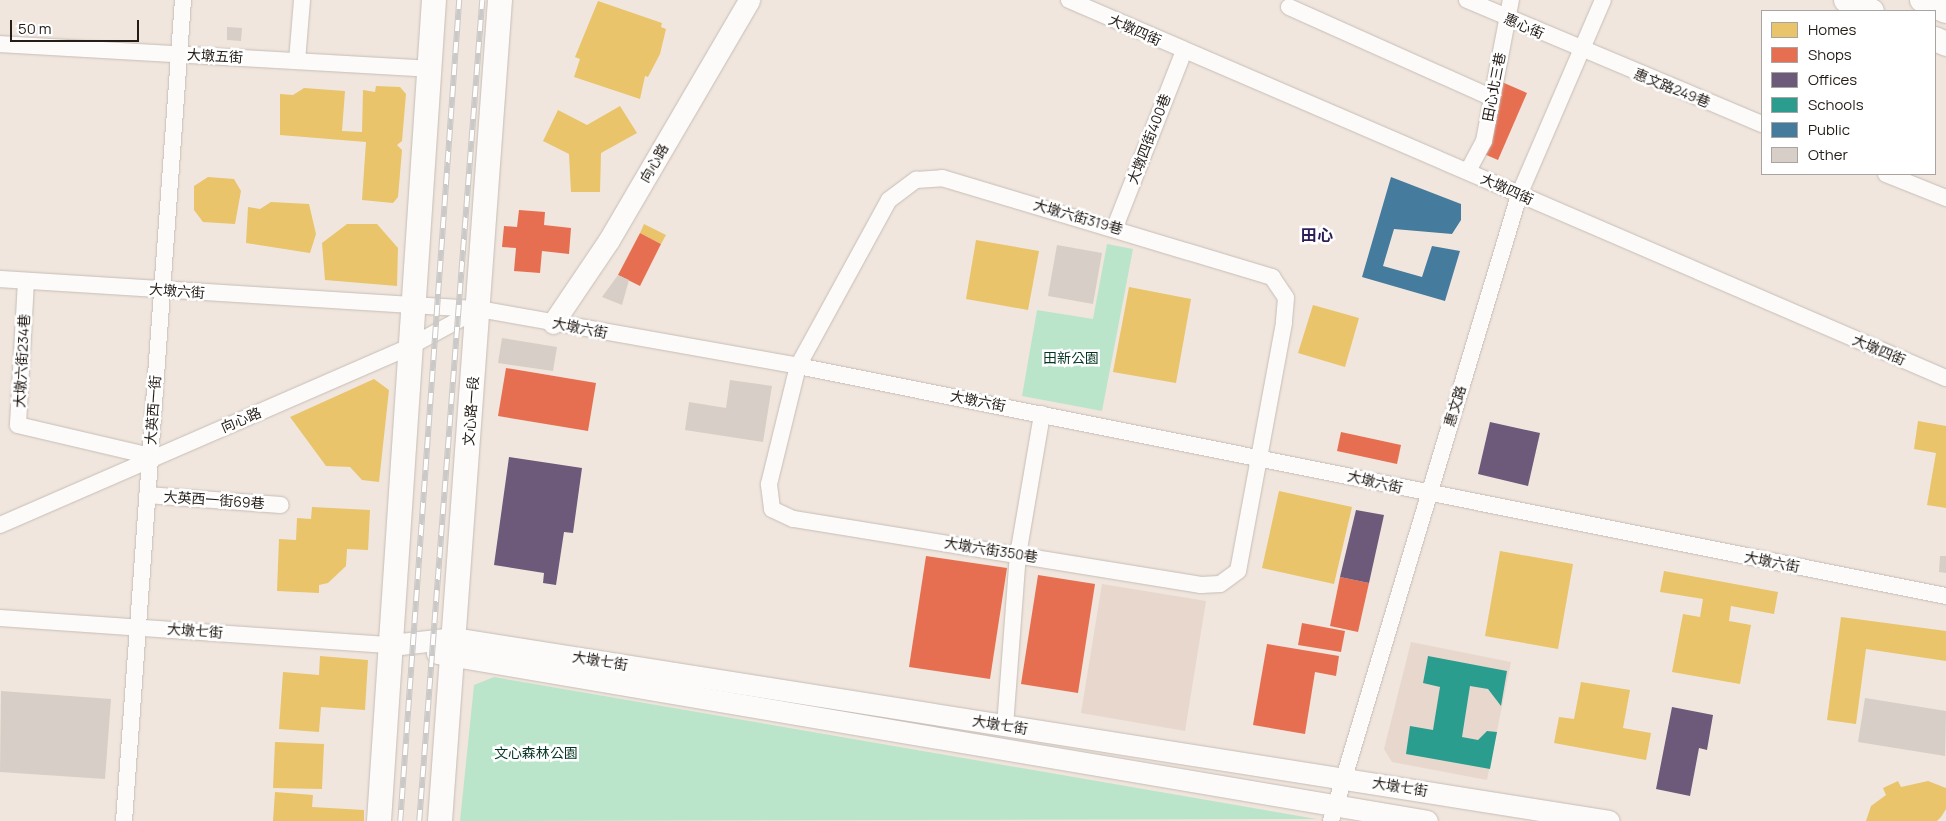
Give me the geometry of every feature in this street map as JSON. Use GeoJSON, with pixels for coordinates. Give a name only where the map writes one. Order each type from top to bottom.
{"type":"FeatureCollection","features":[{"type":"Feature","properties":{"kind":"main road"},"geometry":{"type":"LineString","coordinates":[[379,821],[409,347],[434,0]]}},
{"type":"Feature","properties":{"kind":"main road","name":"文心路一段"},"geometry":{"type":"LineString","coordinates":[[440,821],[479,309],[500,0]]}},
{"type":"Feature","properties":{"kind":"main road"},"geometry":{"type":"LineString","coordinates":[[1846,0],[1870,10]]}},
{"type":"Feature","properties":{"kind":"main road"},"geometry":{"type":"LineString","coordinates":[[1922,0],[1946,11]]}},
{"type":"Feature","properties":{"kind":"street","name":"大英西一街"},"geometry":{"type":"LineString","coordinates":[[124,821],[183,0]]}},
{"type":"Feature","properties":{"kind":"street"},"geometry":{"type":"LineString","coordinates":[[297,61],[302,0]]}},
{"type":"Feature","properties":{"kind":"street","name":"向心路"},"geometry":{"type":"LineString","coordinates":[[554,323],[609,240],[749,0]]}},
{"type":"Feature","properties":{"kind":"street","name":"大墩四街"},"geometry":{"type":"LineString","coordinates":[[1069,0],[1946,378]]}},
{"type":"Feature","properties":{"kind":"street","name":"惠心街"},"geometry":{"type":"LineString","coordinates":[[1467,0],[1582,51]]}},
{"type":"Feature","properties":{"kind":"street","name":"田心北三巷"},"geometry":{"type":"LineString","coordinates":[[1468,171],[1484,141],[1511,0]]}},
{"type":"Feature","properties":{"kind":"street","name":"惠文路"},"geometry":{"type":"LineString","coordinates":[[1333,813],[1519,195],[1603,0]]}},
{"type":"Feature","properties":{"kind":"street"},"geometry":{"type":"LineString","coordinates":[[1289,7],[1492,98]]}},
{"type":"Feature","properties":{"kind":"street","name":"大墩五街"},"geometry":{"type":"LineString","coordinates":[[0,44],[429,69]]}},
{"type":"Feature","properties":{"kind":"street","name":"大墩四街400巷"},"geometry":{"type":"LineString","coordinates":[[1115,227],[1184,51]]}},
{"type":"Feature","properties":{"kind":"street","name":"惠文路249巷"},"geometry":{"type":"LineString","coordinates":[[1582,51],[1761,124]]}},
{"type":"Feature","properties":{"kind":"street"},"geometry":{"type":"LineString","coordinates":[[1888,175],[1946,198]]}},
{"type":"Feature","properties":{"kind":"street","name":"大墩六街319巷"},"geometry":{"type":"LineString","coordinates":[[798,366],[889,200],[916,180],[942,178],[1115,227],[1272,277],[1286,298],[1259,456]]}},
{"type":"Feature","properties":{"kind":"street","name":"大墩六街"},"geometry":{"type":"LineString","coordinates":[[0,279],[413,308],[479,309],[798,366],[1259,456],[1428,495],[1946,596]]}},
{"type":"Feature","properties":{"kind":"street","name":"大墩六街234巷"},"geometry":{"type":"LineString","coordinates":[[26,281],[18,426],[150,458]]}},
{"type":"Feature","properties":{"kind":"street","name":"向心路"},"geometry":{"type":"LineString","coordinates":[[0,525],[150,458],[409,347],[479,309]]}},
{"type":"Feature","properties":{"kind":"street","name":"大墩六街350巷"},"geometry":{"type":"LineString","coordinates":[[798,366],[768,484],[772,509],[793,519],[1018,555],[1220,584],[1238,572],[1259,456]]}},
{"type":"Feature","properties":{"kind":"street"},"geometry":{"type":"LineString","coordinates":[[1005,726],[1018,555],[1042,414]]}},
{"type":"Feature","properties":{"kind":"street","name":"大英西一街69巷"},"geometry":{"type":"LineString","coordinates":[[147,495],[281,505]]}},
{"type":"Feature","properties":{"kind":"street","name":"大墩七街"},"geometry":{"type":"LineString","coordinates":[[0,618],[391,645],[453,647],[1005,726],[1344,777],[1609,821]]}},
{"type":"Feature","properties":{"kind":"street","name":"大墩七街"},"geometry":{"type":"LineString","coordinates":[[453,647],[1333,813],[1427,821]]}},
{"type":"Feature","properties":{"kind":"shaded area"},"geometry":{"type":"Polygon","coordinates":[[[1102,584],[1206,601],[1185,731],[1081,713],[1102,584]]]}},
{"type":"Feature","properties":{"kind":"shaded area"},"geometry":{"type":"Polygon","coordinates":[[[1411,642],[1511,662],[1487,780],[1392,762],[1384,749],[1411,642]]]}},
{"type":"Feature","properties":{"kind":"green space","name":"田新公園"},"geometry":{"type":"Polygon","coordinates":[[[1107,244],[1133,249],[1102,411],[1022,396],[1037,310],[1093,319],[1107,244]]]}},
{"type":"Feature","properties":{"kind":"green space","name":"文心森林公園"},"geometry":{"type":"Polygon","coordinates":[[[494,677],[1317,819],[460,821],[474,685],[494,677]]]}},
{"type":"Feature","properties":{"kind":"building: Homes"},"geometry":{"type":"Polygon","coordinates":[[[598,1],[662,23],[661,27],[666,29],[660,54],[648,77],[645,76],[640,99],[574,77],[580,59],[575,57],[598,1]]]}},
{"type":"Feature","properties":{"kind":"building: Homes"},"geometry":{"type":"Polygon","coordinates":[[[376,86],[400,87],[406,94],[402,141],[397,145],[402,150],[398,197],[393,203],[362,200],[366,142],[280,135],[280,94],[293,95],[304,88],[345,91],[342,131],[362,132],[363,90],[375,92],[376,86]]]}},
{"type":"Feature","properties":{"kind":"building: Homes"},"geometry":{"type":"Polygon","coordinates":[[[620,106],[637,133],[601,153],[600,192],[571,192],[569,154],[543,141],[558,110],[587,125],[620,106]]]}},
{"type":"Feature","properties":{"kind":"building: Homes"},"geometry":{"type":"Polygon","coordinates":[[[208,177],[234,179],[241,191],[235,224],[203,222],[194,210],[194,186],[208,177]]]}},
{"type":"Feature","properties":{"kind":"building: Homes"},"geometry":{"type":"Polygon","coordinates":[[[271,202],[309,204],[316,234],[310,253],[246,243],[248,207],[260,209],[271,202]]]}},
{"type":"Feature","properties":{"kind":"building: Homes"},"geometry":{"type":"Polygon","coordinates":[[[347,224],[377,224],[398,248],[397,286],[325,280],[322,243],[347,224]]]}},
{"type":"Feature","properties":{"kind":"building: Homes"},"geometry":{"type":"Polygon","coordinates":[[[644,224],[666,235],[661,244],[640,233],[644,224]]]}},
{"type":"Feature","properties":{"kind":"building: Homes"},"geometry":{"type":"Polygon","coordinates":[[[976,240],[1039,251],[1028,310],[966,299],[976,240]]]}},
{"type":"Feature","properties":{"kind":"building: Homes"},"geometry":{"type":"Polygon","coordinates":[[[1129,287],[1191,299],[1176,383],[1113,372],[1129,287]]]}},
{"type":"Feature","properties":{"kind":"building: Homes"},"geometry":{"type":"Polygon","coordinates":[[[1313,305],[1359,318],[1345,367],[1298,353],[1313,305]]]}},
{"type":"Feature","properties":{"kind":"building: Homes"},"geometry":{"type":"Polygon","coordinates":[[[374,379],[389,390],[379,482],[362,480],[350,467],[326,466],[290,417],[374,379]]]}},
{"type":"Feature","properties":{"kind":"building: Homes"},"geometry":{"type":"Polygon","coordinates":[[[1918,421],[1946,426],[1946,508],[1927,505],[1936,453],[1914,449],[1918,421]]]}},
{"type":"Feature","properties":{"kind":"building: Homes"},"geometry":{"type":"Polygon","coordinates":[[[1279,491],[1352,507],[1334,584],[1262,568],[1279,491]]]}},
{"type":"Feature","properties":{"kind":"building: Homes"},"geometry":{"type":"Polygon","coordinates":[[[312,507],[370,510],[368,550],[347,549],[346,566],[328,583],[319,585],[319,593],[277,591],[279,539],[296,540],[297,518],[311,519],[312,507]]]}},
{"type":"Feature","properties":{"kind":"building: Homes"},"geometry":{"type":"Polygon","coordinates":[[[1500,551],[1573,564],[1558,649],[1485,636],[1500,551]]]}},
{"type":"Feature","properties":{"kind":"building: Homes"},"geometry":{"type":"Polygon","coordinates":[[[1664,571],[1778,592],[1774,614],[1731,606],[1729,621],[1751,625],[1740,684],[1672,672],[1683,614],[1700,617],[1703,599],[1660,592],[1664,571]]]}},
{"type":"Feature","properties":{"kind":"building: Homes"},"geometry":{"type":"Polygon","coordinates":[[[1841,617],[1946,631],[1946,661],[1866,649],[1856,724],[1827,720],[1841,617]]]}},
{"type":"Feature","properties":{"kind":"building: Homes"},"geometry":{"type":"Polygon","coordinates":[[[320,656],[368,660],[365,710],[321,707],[319,732],[279,729],[283,672],[319,675],[320,656]]]}},
{"type":"Feature","properties":{"kind":"building: Homes"},"geometry":{"type":"Polygon","coordinates":[[[1581,682],[1630,690],[1623,728],[1651,733],[1646,760],[1554,743],[1559,717],[1574,719],[1581,682]]]}},
{"type":"Feature","properties":{"kind":"building: Homes"},"geometry":{"type":"Polygon","coordinates":[[[275,742],[324,744],[322,789],[273,788],[275,742]]]}},
{"type":"Feature","properties":{"kind":"building: Homes"},"geometry":{"type":"Polygon","coordinates":[[[1898,781],[1901,787],[1928,781],[1946,788],[1946,809],[1941,817],[1937,821],[1866,821],[1871,806],[1886,795],[1883,788],[1898,781]]]}},
{"type":"Feature","properties":{"kind":"building: Homes"},"geometry":{"type":"Polygon","coordinates":[[[275,792],[313,795],[312,807],[364,810],[364,821],[273,821],[275,792]]]}},
{"type":"Feature","properties":{"kind":"building: Shops"},"geometry":{"type":"Polygon","coordinates":[[[1495,79],[1527,93],[1498,160],[1477,151],[1495,79]]]}},
{"type":"Feature","properties":{"kind":"building: Shops"},"geometry":{"type":"Polygon","coordinates":[[[519,210],[545,212],[544,225],[571,228],[569,254],[542,251],[540,273],[514,271],[516,248],[502,247],[504,226],[517,227],[519,210]]]}},
{"type":"Feature","properties":{"kind":"building: Shops"},"geometry":{"type":"Polygon","coordinates":[[[640,233],[661,244],[640,286],[618,275],[640,233]]]}},
{"type":"Feature","properties":{"kind":"building: Shops"},"geometry":{"type":"Polygon","coordinates":[[[506,368],[596,383],[588,431],[498,416],[506,368]]]}},
{"type":"Feature","properties":{"kind":"building: Shops"},"geometry":{"type":"Polygon","coordinates":[[[1341,432],[1401,445],[1397,464],[1337,451],[1341,432]]]}},
{"type":"Feature","properties":{"kind":"building: Shops"},"geometry":{"type":"Polygon","coordinates":[[[926,556],[1007,568],[990,679],[909,667],[926,556]]]}},
{"type":"Feature","properties":{"kind":"building: Shops"},"geometry":{"type":"Polygon","coordinates":[[[1038,575],[1095,584],[1078,693],[1021,684],[1038,575]]]}},
{"type":"Feature","properties":{"kind":"building: Shops"},"geometry":{"type":"Polygon","coordinates":[[[1340,577],[1369,583],[1358,632],[1330,626],[1340,577]]]}},
{"type":"Feature","properties":{"kind":"building: Shops"},"geometry":{"type":"Polygon","coordinates":[[[1302,623],[1345,631],[1341,652],[1298,645],[1302,623]]]}},
{"type":"Feature","properties":{"kind":"building: Shops"},"geometry":{"type":"Polygon","coordinates":[[[1267,644],[1339,656],[1336,676],[1315,672],[1305,734],[1253,725],[1267,644]]]}},
{"type":"Feature","properties":{"kind":"building: Offices"},"geometry":{"type":"Polygon","coordinates":[[[1490,422],[1540,433],[1528,486],[1478,474],[1490,422]]]}},
{"type":"Feature","properties":{"kind":"building: Offices"},"geometry":{"type":"Polygon","coordinates":[[[509,457],[582,468],[573,533],[564,532],[556,585],[543,583],[544,573],[494,565],[509,457]]]}},
{"type":"Feature","properties":{"kind":"building: Offices"},"geometry":{"type":"Polygon","coordinates":[[[1356,510],[1384,515],[1369,583],[1340,577],[1356,510]]]}},
{"type":"Feature","properties":{"kind":"building: Offices"},"geometry":{"type":"Polygon","coordinates":[[[1672,707],[1713,715],[1707,750],[1699,748],[1690,796],[1656,789],[1672,707]]]}},
{"type":"Feature","properties":{"kind":"building: Schools"},"geometry":{"type":"Polygon","coordinates":[[[1428,656],[1507,671],[1501,706],[1488,689],[1470,686],[1462,737],[1478,740],[1487,731],[1497,732],[1490,769],[1406,754],[1410,726],[1433,730],[1440,687],[1423,683],[1428,656]]]}},
{"type":"Feature","properties":{"kind":"building: Public"},"geometry":{"type":"Polygon","coordinates":[[[1391,177],[1461,204],[1461,220],[1452,234],[1394,229],[1383,266],[1422,277],[1432,246],[1460,251],[1445,301],[1362,277],[1391,177]]]}},
{"type":"Feature","properties":{"kind":"building: Other"},"geometry":{"type":"Polygon","coordinates":[[[227,27],[242,28],[241,41],[227,40],[227,27]]]}},
{"type":"Feature","properties":{"kind":"building: Other"},"geometry":{"type":"Polygon","coordinates":[[[1057,245],[1102,253],[1093,304],[1048,296],[1057,245]]]}},
{"type":"Feature","properties":{"kind":"building: Other"},"geometry":{"type":"Polygon","coordinates":[[[618,275],[629,280],[622,305],[602,297],[618,275]]]}},
{"type":"Feature","properties":{"kind":"building: Other"},"geometry":{"type":"Polygon","coordinates":[[[502,338],[557,347],[553,371],[498,363],[502,338]]]}},
{"type":"Feature","properties":{"kind":"building: Other"},"geometry":{"type":"Polygon","coordinates":[[[730,380],[772,386],[763,442],[685,430],[689,402],[726,408],[730,380]]]}},
{"type":"Feature","properties":{"kind":"building: Other"},"geometry":{"type":"Polygon","coordinates":[[[1940,556],[1946,556],[1946,573],[1939,572],[1940,556]]]}},
{"type":"Feature","properties":{"kind":"building: Other"},"geometry":{"type":"Polygon","coordinates":[[[1,691],[111,699],[105,779],[0,772],[1,691]]]}},
{"type":"Feature","properties":{"kind":"building: Other"},"geometry":{"type":"Polygon","coordinates":[[[1865,698],[1946,711],[1945,756],[1858,742],[1865,698]]]}},
{"type":"Feature","properties":{"kind":"railway"},"geometry":{"type":"LineString","coordinates":[[400,821],[459,0]]}},
{"type":"Feature","properties":{"kind":"railway"},"geometry":{"type":"LineString","coordinates":[[419,821],[482,0]]}},
{"type":"Feature","properties":{"kind":"district","name":"田心"},"geometry":{"type":"Point","coordinates":[1317,235]}}]}
